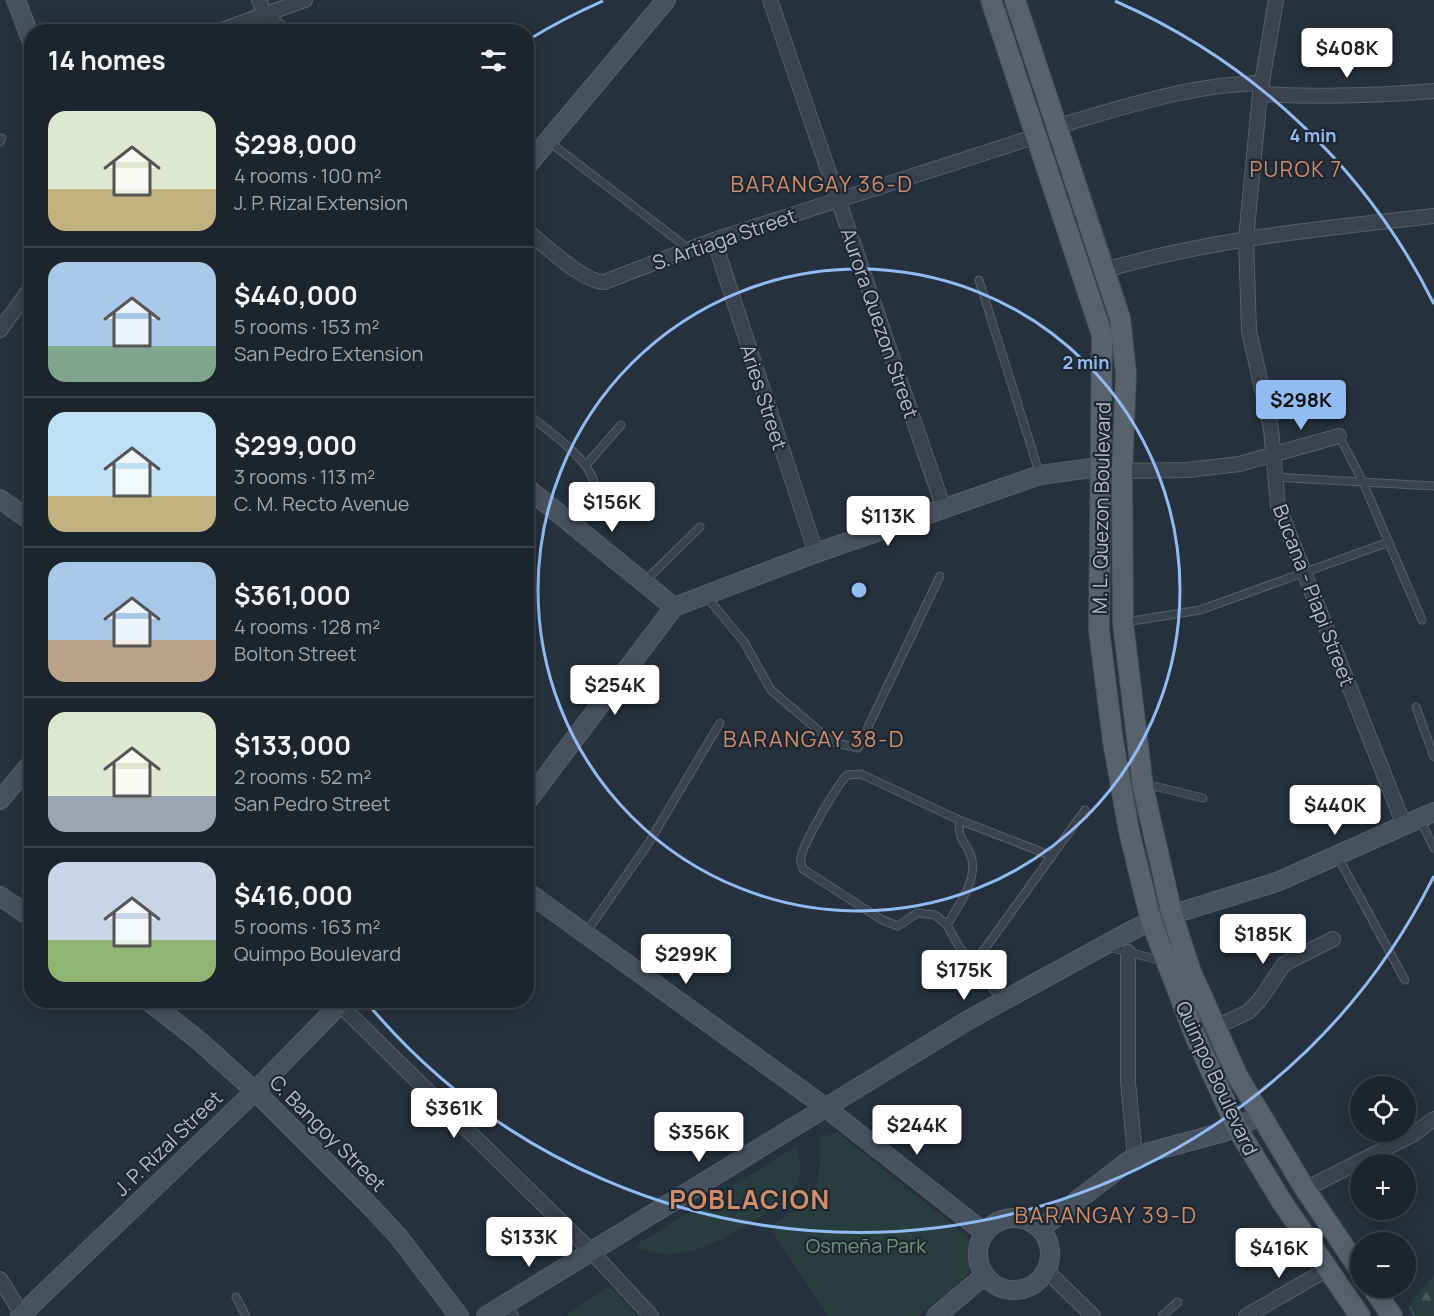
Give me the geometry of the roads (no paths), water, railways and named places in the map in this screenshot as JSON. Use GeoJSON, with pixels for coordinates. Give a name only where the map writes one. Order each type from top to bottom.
{"type":"FeatureCollection","features":[{"type":"Feature","properties":{"kind":"main road"},"geometry":{"type":"LineString","coordinates":[[16,0],[25,24]]}},
{"type":"Feature","properties":{"kind":"main road"},"geometry":{"type":"LineString","coordinates":[[534,158],[666,0]]}},
{"type":"Feature","properties":{"kind":"main road","name":"M. L. Quezon Boulevard"},"geometry":{"type":"LineString","coordinates":[[991,0],[1102,335],[1099,630],[1124,801],[1151,921]]}},
{"type":"Feature","properties":{"kind":"main road","name":"M. L. Quezon Boulevard"},"geometry":{"type":"LineString","coordinates":[[1015,0],[1120,318],[1126,374],[1122,471],[1123,623],[1143,787],[1172,914]]}},
{"type":"Feature","properties":{"kind":"main road"},"geometry":{"type":"LineString","coordinates":[[534,792],[674,607],[816,553],[1040,475],[1099,467]]}},
{"type":"Feature","properties":{"kind":"main road"},"geometry":{"type":"LineString","coordinates":[[534,494],[674,607]]}},
{"type":"Feature","properties":{"kind":"main road"},"geometry":{"type":"LineString","coordinates":[[0,499],[24,516]]}},
{"type":"Feature","properties":{"kind":"main road"},"geometry":{"type":"LineString","coordinates":[[0,800],[24,772]]}},
{"type":"Feature","properties":{"kind":"main road"},"geometry":{"type":"LineString","coordinates":[[486,1316],[511,1309],[591,1251],[825,1107],[1002,1000],[1104,945],[1151,921],[1277,882],[1419,818]]}},
{"type":"Feature","properties":{"kind":"main road"},"geometry":{"type":"LineString","coordinates":[[0,896],[24,912]]}},
{"type":"Feature","properties":{"kind":"main road"},"geometry":{"type":"LineString","coordinates":[[534,897],[825,1107],[986,1233]]}},
{"type":"Feature","properties":{"kind":"main road","name":"Quimpo Boulevard"},"geometry":{"type":"LineString","coordinates":[[1172,914],[1214,1028],[1260,1116],[1305,1189],[1350,1255]]}},
{"type":"Feature","properties":{"kind":"main road","name":"Quimpo Boulevard"},"geometry":{"type":"LineString","coordinates":[[1151,921],[1196,1038],[1237,1128],[1282,1202],[1360,1316]]}},
{"type":"Feature","properties":{"kind":"main road","name":"C. Bangoy Street"},"geometry":{"type":"LineString","coordinates":[[157,1008],[197,1039],[255,1091],[398,1236],[459,1316]]}},
{"type":"Feature","properties":{"kind":"main road","name":"J. P. Rizal Street"},"geometry":{"type":"LineString","coordinates":[[22,1315],[255,1091],[333,1008]]}},
{"type":"Feature","properties":{"kind":"main road"},"geometry":{"type":"LineString","coordinates":[[1040,1229],[1135,1156],[1237,1128],[1260,1116]]}},
{"type":"Feature","properties":{"kind":"main road"},"geometry":{"type":"LineString","coordinates":[[1009,1218],[1029,1221],[1040,1229],[1050,1249],[1046,1270],[1037,1282],[1017,1290],[996,1285],[985,1275],[978,1257],[980,1244],[986,1233],[996,1223],[1009,1218]]}},
{"type":"Feature","properties":{"kind":"main road"},"geometry":{"type":"LineString","coordinates":[[936,1316],[985,1275]]}},
{"type":"Feature","properties":{"kind":"main road"},"geometry":{"type":"LineString","coordinates":[[1380,1298],[1392,1316]]}},
{"type":"Feature","properties":{"kind":"street"},"geometry":{"type":"LineString","coordinates":[[259,0],[265,15],[276,24]]}},
{"type":"Feature","properties":{"kind":"street"},"geometry":{"type":"LineString","coordinates":[[239,24],[305,0]]}},
{"type":"Feature","properties":{"kind":"street","name":"Aurora Quezon Street"},"geometry":{"type":"LineString","coordinates":[[770,0],[944,509]]}},
{"type":"Feature","properties":{"kind":"street","name":"Bucana - Piapi Street"},"geometry":{"type":"LineString","coordinates":[[1276,0],[1261,88],[1246,239],[1247,312],[1271,429],[1271,456],[1278,506],[1303,572],[1419,818]]}},
{"type":"Feature","properties":{"kind":"street"},"geometry":{"type":"LineString","coordinates":[[1058,126],[1172,94],[1227,84],[1307,96],[1434,91]]}},
{"type":"Feature","properties":{"kind":"street","name":"S. Artiaga Street"},"geometry":{"type":"LineString","coordinates":[[534,236],[583,275],[598,282],[609,281],[714,240],[1037,136]]}},
{"type":"Feature","properties":{"kind":"street"},"geometry":{"type":"LineString","coordinates":[[1105,270],[1154,256],[1246,239],[1434,216]]}},
{"type":"Feature","properties":{"kind":"street","name":"Aries Street"},"geometry":{"type":"LineString","coordinates":[[714,240],[816,553]]}},
{"type":"Feature","properties":{"kind":"street"},"geometry":{"type":"LineString","coordinates":[[0,330],[24,297]]}},
{"type":"Feature","properties":{"kind":"street"},"geometry":{"type":"LineString","coordinates":[[1122,471],[1196,469],[1239,464],[1339,436]]}},
{"type":"Feature","properties":{"kind":"street"},"geometry":{"type":"LineString","coordinates":[[1214,1028],[1248,1012],[1259,1001],[1284,964],[1333,939]]}},
{"type":"Feature","properties":{"kind":"street"},"geometry":{"type":"LineString","coordinates":[[1128,952],[1128,1081],[1135,1156]]}},
{"type":"Feature","properties":{"kind":"street"},"geometry":{"type":"LineString","coordinates":[[345,1008],[591,1251],[651,1316]]}},
{"type":"Feature","properties":{"kind":"street"},"geometry":{"type":"LineString","coordinates":[[1305,1189],[1403,1140],[1434,1119]]}},
{"type":"Feature","properties":{"kind":"street"},"geometry":{"type":"LineString","coordinates":[[1245,1316],[1328,1269]]}},
{"type":"Feature","properties":{"kind":"street"},"geometry":{"type":"LineString","coordinates":[[1046,1270],[1093,1316]]}},
{"type":"Feature","properties":{"kind":"street"},"geometry":{"type":"LineString","coordinates":[[0,1279],[22,1315]]}},
{"type":"Feature","properties":{"kind":"lane"},"geometry":{"type":"LineString","coordinates":[[548,141],[689,249]]}},
{"type":"Feature","properties":{"kind":"lane"},"geometry":{"type":"LineString","coordinates":[[979,280],[1040,475]]}},
{"type":"Feature","properties":{"kind":"lane"},"geometry":{"type":"LineString","coordinates":[[534,420],[587,464],[594,481],[593,502],[573,524]]}},
{"type":"Feature","properties":{"kind":"lane"},"geometry":{"type":"LineString","coordinates":[[587,464],[621,425]]}},
{"type":"Feature","properties":{"kind":"lane"},"geometry":{"type":"LineString","coordinates":[[1339,436],[1362,480],[1422,620]]}},
{"type":"Feature","properties":{"kind":"lane"},"geometry":{"type":"LineString","coordinates":[[1274,477],[1362,480],[1434,486]]}},
{"type":"Feature","properties":{"kind":"lane"},"geometry":{"type":"LineString","coordinates":[[644,582],[700,527]]}},
{"type":"Feature","properties":{"kind":"lane"},"geometry":{"type":"LineString","coordinates":[[1123,623],[1171,612],[1200,610],[1389,542]]}},
{"type":"Feature","properties":{"kind":"lane"},"geometry":{"type":"LineString","coordinates":[[706,596],[744,642],[771,690],[832,742],[858,748],[940,576]]}},
{"type":"Feature","properties":{"kind":"lane"},"geometry":{"type":"LineString","coordinates":[[1416,707],[1434,757]]}},
{"type":"Feature","properties":{"kind":"lane"},"geometry":{"type":"LineString","coordinates":[[585,934],[648,844],[720,723]]}},
{"type":"Feature","properties":{"kind":"lane"},"geometry":{"type":"LineString","coordinates":[[1002,1000],[988,980],[973,965],[947,926],[935,915],[917,913],[898,926],[882,920],[811,876],[800,864],[801,857],[837,786],[847,775],[861,774],[959,820],[1052,856]]}},
{"type":"Feature","properties":{"kind":"lane"},"geometry":{"type":"LineString","coordinates":[[1143,787],[1203,798]]}},
{"type":"Feature","properties":{"kind":"lane"},"geometry":{"type":"LineString","coordinates":[[973,965],[1085,810]]}},
{"type":"Feature","properties":{"kind":"lane"},"geometry":{"type":"LineString","coordinates":[[1419,818],[1434,848]]}},
{"type":"Feature","properties":{"kind":"lane"},"geometry":{"type":"LineString","coordinates":[[947,926],[974,872],[972,858],[959,837],[959,820]]}},
{"type":"Feature","properties":{"kind":"lane"},"geometry":{"type":"LineString","coordinates":[[1337,855],[1405,980]]}},
{"type":"Feature","properties":{"kind":"lane"},"geometry":{"type":"LineString","coordinates":[[1104,945],[1166,962]]}},
{"type":"Feature","properties":{"kind":"lane"},"geometry":{"type":"LineString","coordinates":[[236,1298],[246,1316]]}},
{"type":"Feature","properties":{"kind":"lane"},"geometry":{"type":"LineString","coordinates":[[1162,1316],[1178,1302]]}},
{"type":"Feature","properties":{"kind":"district","name":"PUROK 7"},"geometry":{"type":"Point","coordinates":[1296,169]}},
{"type":"Feature","properties":{"kind":"district","name":"BARANGAY 36-D"},"geometry":{"type":"Point","coordinates":[822,184]}},
{"type":"Feature","properties":{"kind":"district","name":"BARANGAY 38-D"},"geometry":{"type":"Point","coordinates":[814,739]}},
{"type":"Feature","properties":{"kind":"district","name":"POBLACION"},"geometry":{"type":"Point","coordinates":[750,1199]}},
{"type":"Feature","properties":{"kind":"district","name":"BARANGAY 39-D"},"geometry":{"type":"Point","coordinates":[1106,1215]}},
{"type":"Feature","properties":{"kind":"park label","name":"Osmeña Park"},"geometry":{"type":"Point","coordinates":[866,1245]}}]}
